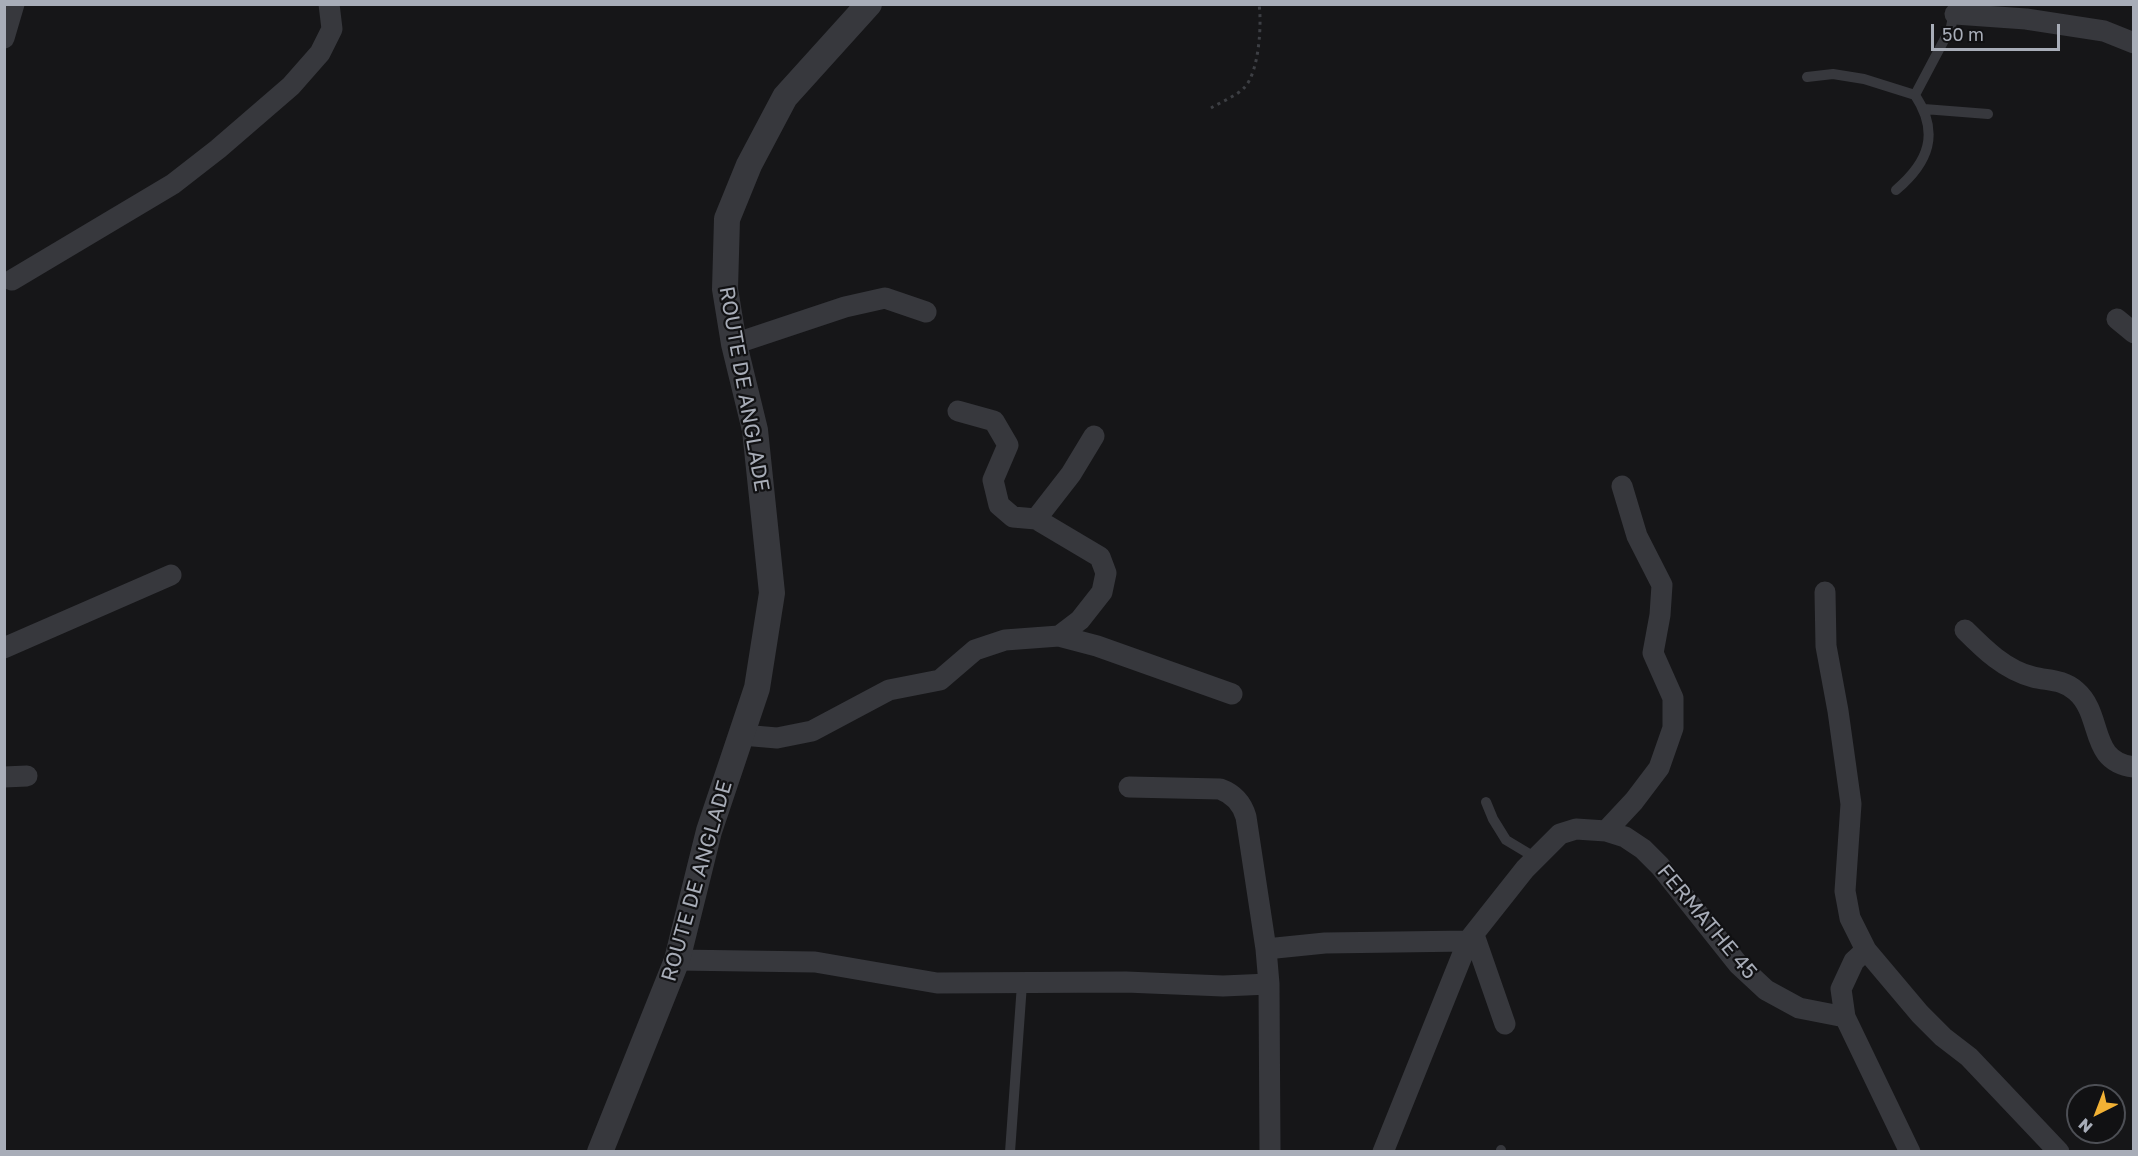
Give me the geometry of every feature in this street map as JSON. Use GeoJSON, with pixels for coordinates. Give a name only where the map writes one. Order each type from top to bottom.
{"type":"FeatureCollection","features":[{"type":"Feature","properties":{"kind":"street"},"geometry":{"type":"LineString","coordinates":[[4,38],[14,4]]}},
{"type":"Feature","properties":{"kind":"street"},"geometry":{"type":"LineString","coordinates":[[12,280],[173,184],[218,149],[291,86],[320,53],[332,29],[329,4]]}},
{"type":"Feature","properties":{"kind":"street","name":"ROUTE DE ANGLADE"},"geometry":{"type":"LineString","coordinates":[[600,1152],[677,960],[709,831],[757,688],[772,593],[755,430],[734,344],[725,289],[727,219],[749,165],[786,97],[869,4]]}},
{"type":"Feature","properties":{"kind":"street"},"geometry":{"type":"LineString","coordinates":[[1954,9],[2104,31],[2133,43]]}},
{"type":"Feature","properties":{"kind":"street"},"geometry":{"type":"LineString","coordinates":[[734,344],[845,307],[885,298],[926,312]]}},
{"type":"Feature","properties":{"kind":"street"},"geometry":{"type":"LineString","coordinates":[[2117,319],[2133,333]]}},
{"type":"Feature","properties":{"kind":"street"},"geometry":{"type":"LineString","coordinates":[[958,411],[994,421],[1008,445],[993,480],[999,505],[1013,516],[1036,519],[1100,557],[1106,573],[1102,592],[1080,620],[1059,636]]}},
{"type":"Feature","properties":{"kind":"street"},"geometry":{"type":"LineString","coordinates":[[1036,519],[1071,474],[1094,436]]}},
{"type":"Feature","properties":{"kind":"street"},"geometry":{"type":"LineString","coordinates":[[1606,831],[1634,801],[1659,768],[1672,728],[1673,698],[1653,653],[1660,615],[1662,585],[1637,536],[1622,486]]}},
{"type":"Feature","properties":{"kind":"street"},"geometry":{"type":"LineString","coordinates":[[4,648],[171,575]]}},
{"type":"Feature","properties":{"kind":"street"},"geometry":{"type":"LineString","coordinates":[[1825,592],[1826,646],[1851,804],[1845,891],[1850,918],[1866,950],[1920,1014],[1943,1037],[1969,1057],[2059,1152]]}},
{"type":"Feature","properties":{"kind":"street"},"geometry":{"type":"LineString","coordinates":[[1965,630],[1987,652],[2012,668],[2033,677],[2061,681],[2077,692],[2088,707],[2105,753],[2115,763],[2133,767]]}},
{"type":"Feature","properties":{"kind":"street"},"geometry":{"type":"LineString","coordinates":[[742,735],[777,738],[812,731],[889,690],[940,680],[975,650],[1005,640],[1059,636],[1097,646],[1232,694]]}},
{"type":"Feature","properties":{"kind":"street"},"geometry":{"type":"LineString","coordinates":[[4,777],[27,776]]}},
{"type":"Feature","properties":{"kind":"street"},"geometry":{"type":"LineString","coordinates":[[1129,787],[1220,789],[1237,799],[1243,807],[1266,949],[1269,984],[1270,1152]]}},
{"type":"Feature","properties":{"kind":"street","name":"FERMATHE 45"},"geometry":{"type":"LineString","coordinates":[[1383,1152],[1471,938],[1536,858],[1560,834],[1576,829],[1606,831],[1625,837],[1643,849],[1660,866],[1738,964],[1766,990],[1798,1008],[1845,1017]]}},
{"type":"Feature","properties":{"kind":"street"},"geometry":{"type":"LineString","coordinates":[[1266,949],[1324,943],[1471,938],[1504,1024]]}},
{"type":"Feature","properties":{"kind":"street"},"geometry":{"type":"LineString","coordinates":[[1866,950],[1854,961],[1841,989],[1845,1017],[1910,1152]]}},
{"type":"Feature","properties":{"kind":"street"},"geometry":{"type":"LineString","coordinates":[[677,960],[816,962],[937,983],[1126,982],[1223,986],[1269,984]]}},
{"type":"Feature","properties":{"kind":"lane"},"geometry":{"type":"LineString","coordinates":[[1915,95],[1951,27],[1954,9]]}},
{"type":"Feature","properties":{"kind":"lane"},"geometry":{"type":"LineString","coordinates":[[1807,77],[1833,74],[1864,79],[1915,95],[1924,109],[1929,139],[1924,159],[1911,177],[1896,190]]}},
{"type":"Feature","properties":{"kind":"lane"},"geometry":{"type":"LineString","coordinates":[[1924,109],[1988,114]]}},
{"type":"Feature","properties":{"kind":"lane"},"geometry":{"type":"LineString","coordinates":[[1486,802],[1506,840],[1536,858]]}},
{"type":"Feature","properties":{"kind":"lane"},"geometry":{"type":"LineString","coordinates":[[1010,1152],[1022,984]]}},
{"type":"Feature","properties":{"kind":"path"},"geometry":{"type":"LineString","coordinates":[[1211,108],[1245,87],[1256,64],[1261,21],[1259,4]]}}]}
